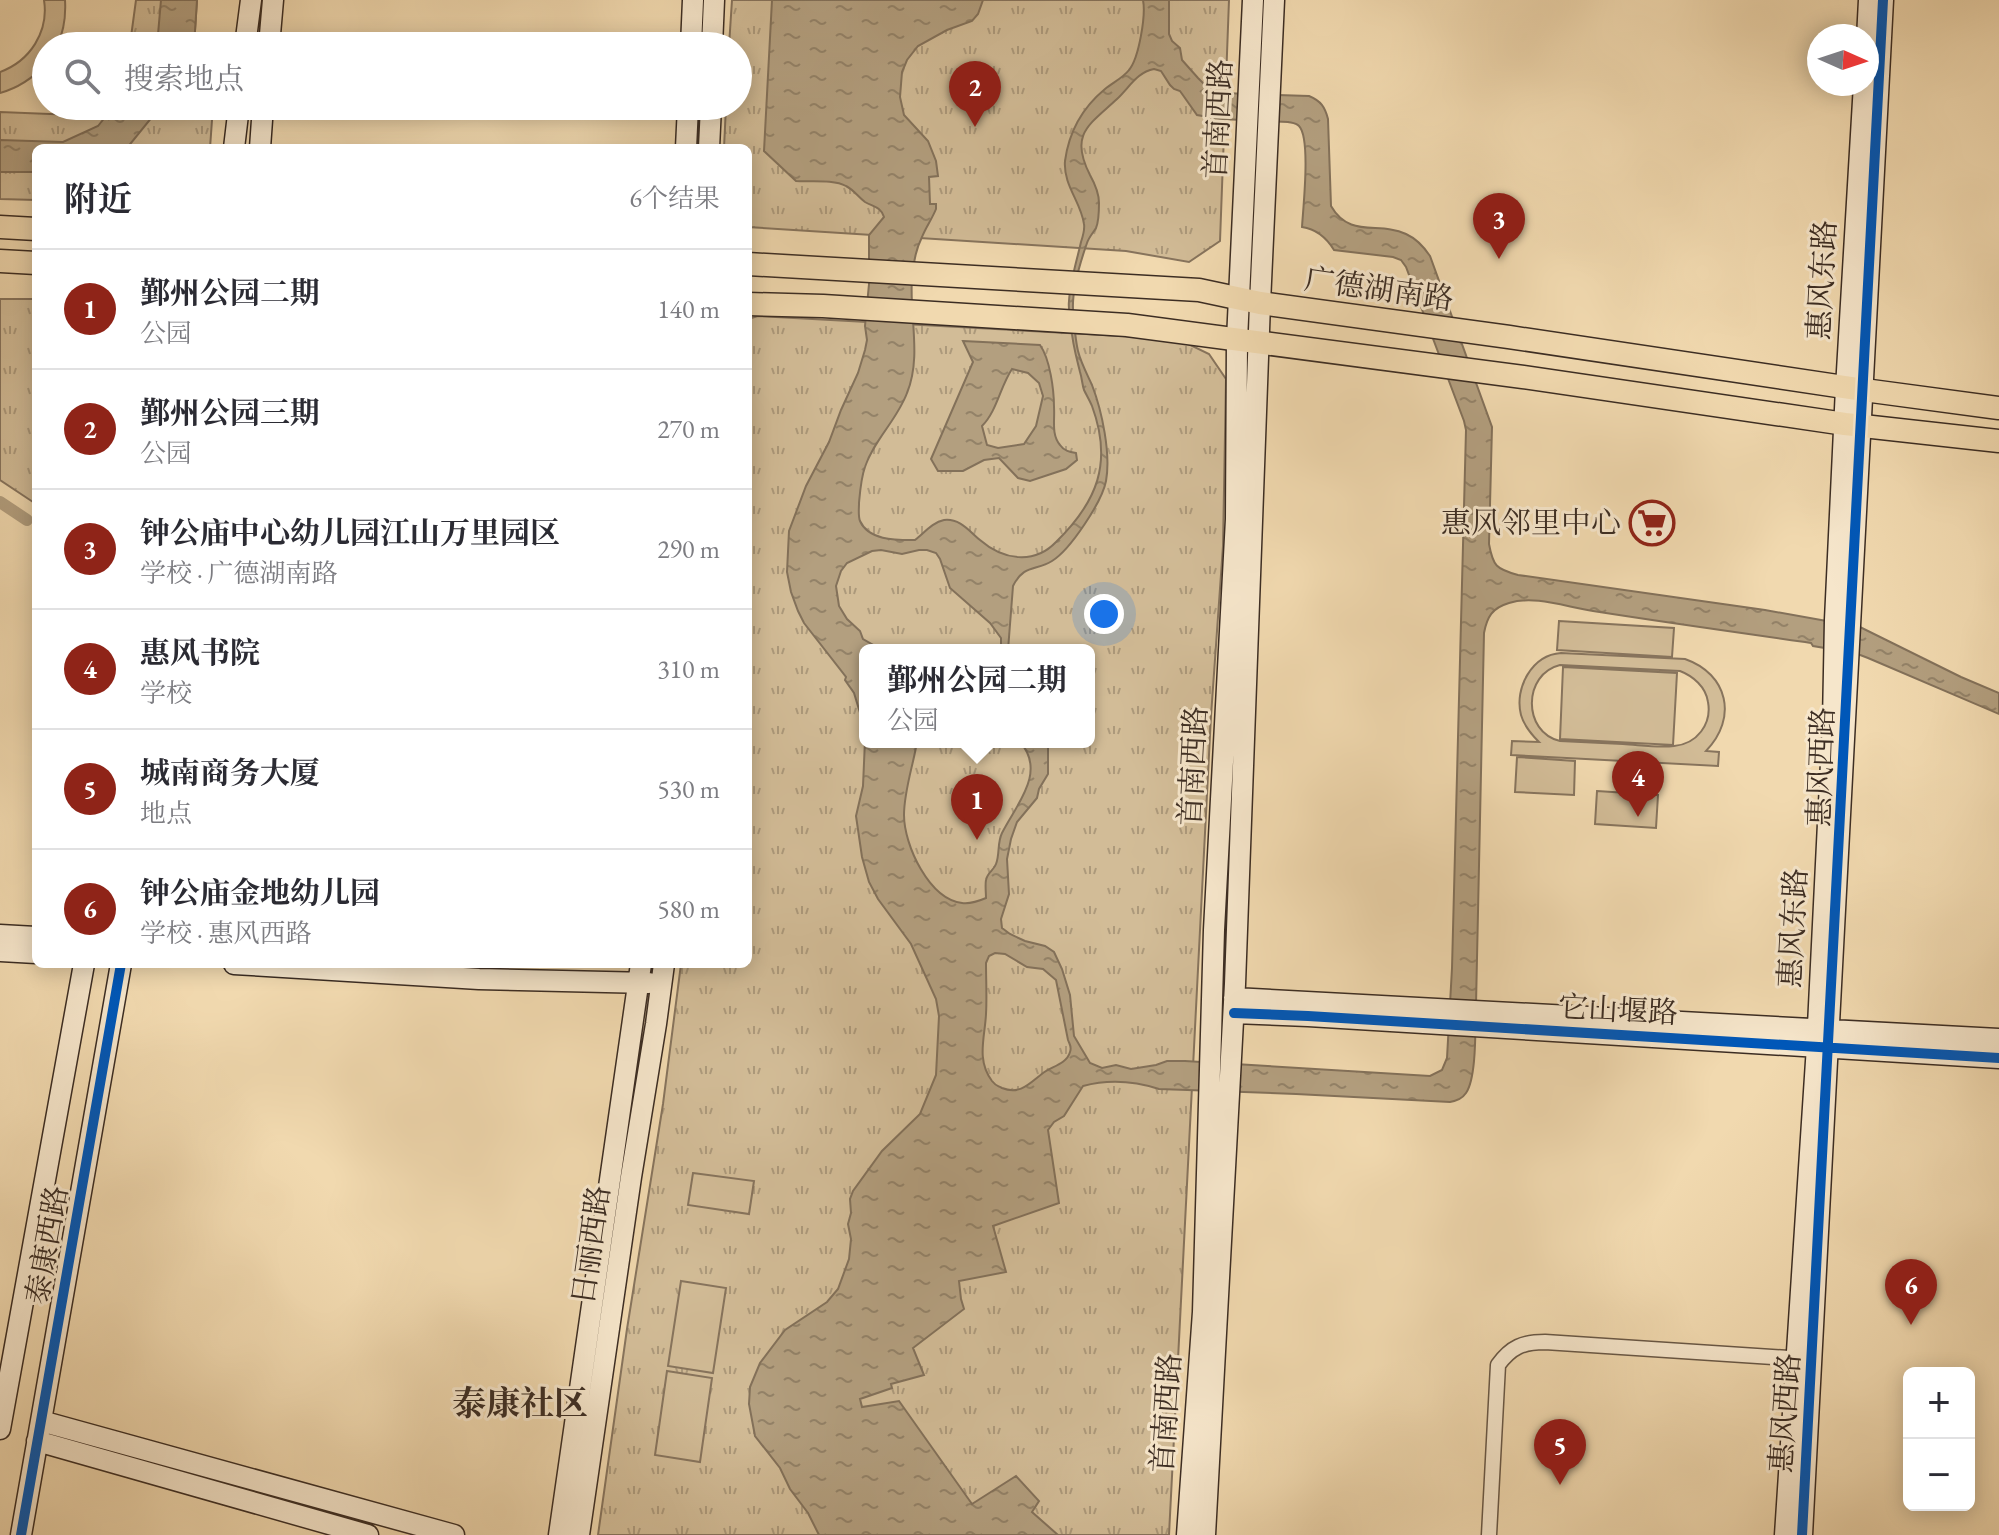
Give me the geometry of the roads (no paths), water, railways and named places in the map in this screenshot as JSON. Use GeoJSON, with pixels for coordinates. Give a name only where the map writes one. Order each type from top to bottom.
{"type":"FeatureCollection","features":[{"type":"Feature","properties":{"kind":"main road"},"geometry":{"type":"LineString","coordinates":[[0,227],[32,229]]}},
{"type":"Feature","properties":{"kind":"main road"},"geometry":{"type":"LineString","coordinates":[[0,261],[32,263]]}},
{"type":"Feature","properties":{"kind":"main road","name":"广德湖南路"},"geometry":{"type":"LineString","coordinates":[[755,264],[1199,290],[1250,301],[1999,408]]}},
{"type":"Feature","properties":{"kind":"main road"},"geometry":{"type":"LineString","coordinates":[[752,304],[1127,325],[1523,377],[1854,425],[1999,441]]}},
{"type":"Feature","properties":{"kind":"street"},"geometry":{"type":"LineString","coordinates":[[247,32],[251,0]]}},
{"type":"Feature","properties":{"kind":"street"},"geometry":{"type":"LineString","coordinates":[[270,32],[273,0]]}},
{"type":"Feature","properties":{"kind":"street"},"geometry":{"type":"LineString","coordinates":[[692,32],[693,0]]}},
{"type":"Feature","properties":{"kind":"street"},"geometry":{"type":"LineString","coordinates":[[713,32],[714,0]]}},
{"type":"Feature","properties":{"kind":"street","name":"首南西路"},"geometry":{"type":"LineString","coordinates":[[1250,301],[1253,0]]}},
{"type":"Feature","properties":{"kind":"street","name":"首南西路"},"geometry":{"type":"LineString","coordinates":[[1187,1535],[1203,1312],[1214,930],[1236,519],[1274,0]]}},
{"type":"Feature","properties":{"kind":"street"},"geometry":{"type":"LineString","coordinates":[[1868,24],[1869,0]]}},
{"type":"Feature","properties":{"kind":"street"},"geometry":{"type":"LineString","coordinates":[[1854,425],[1883,0]]}},
{"type":"Feature","properties":{"kind":"street","name":"惠风东路"},"geometry":{"type":"LineString","coordinates":[[1855,389],[1864,96]]}},
{"type":"Feature","properties":{"kind":"street"},"geometry":{"type":"LineString","coordinates":[[234,144],[237,120]]}},
{"type":"Feature","properties":{"kind":"street"},"geometry":{"type":"LineString","coordinates":[[260,144],[262,120]]}},
{"type":"Feature","properties":{"kind":"street"},"geometry":{"type":"LineString","coordinates":[[686,144],[687,120]]}},
{"type":"Feature","properties":{"kind":"street"},"geometry":{"type":"LineString","coordinates":[[709,144],[710,120]]}},
{"type":"Feature","properties":{"kind":"street","name":"首南西路"},"geometry":{"type":"LineString","coordinates":[[1205,1535],[1234,1006],[1248,341]]}},
{"type":"Feature","properties":{"kind":"street","name":"惠风东路"},"geometry":{"type":"LineString","coordinates":[[1785,1535],[1805,1359],[1824,1038],[1832,737],[1842,658],[1854,425]]}},
{"type":"Feature","properties":{"kind":"street"},"geometry":{"type":"LineString","coordinates":[[0,935],[32,937]]}},
{"type":"Feature","properties":{"kind":"street"},"geometry":{"type":"LineString","coordinates":[[0,951],[32,953]]}},
{"type":"Feature","properties":{"kind":"street","name":"泰康西路"},"geometry":{"type":"LineString","coordinates":[[0,1429],[83,968]]}},
{"type":"Feature","properties":{"kind":"street","name":"泰康西路"},"geometry":{"type":"LineString","coordinates":[[21,1535],[120,968]]}},
{"type":"Feature","properties":{"kind":"street"},"geometry":{"type":"LineString","coordinates":[[299,968],[479,979],[663,971]]}},
{"type":"Feature","properties":{"kind":"street","name":"日丽西路"},"geometry":{"type":"LineString","coordinates":[[559,1535],[640,970]]}},
{"type":"Feature","properties":{"kind":"street","name":"日丽西路"},"geometry":{"type":"LineString","coordinates":[[579,1535],[663,971]]}},
{"type":"Feature","properties":{"kind":"street","name":"它山堰路"},"geometry":{"type":"LineString","coordinates":[[1234,1006],[1323,1017],[1824,1038],[1999,1039]]}},
{"type":"Feature","properties":{"kind":"street","name":"它山堰路"},"geometry":{"type":"LineString","coordinates":[[1824,1038],[1999,1058]]}},
{"type":"Feature","properties":{"kind":"street"},"geometry":{"type":"LineString","coordinates":[[1489,1535],[1498,1365],[1515,1346],[1545,1342],[1805,1359]]}},
{"type":"Feature","properties":{"kind":"street","name":"惠风西路"},"geometry":{"type":"LineString","coordinates":[[1802,1535],[1805,1359]]}},
{"type":"Feature","properties":{"kind":"street"},"geometry":{"type":"LineString","coordinates":[[39,1431],[368,1535]]}},
{"type":"Feature","properties":{"kind":"street"},"geometry":{"type":"LineString","coordinates":[[39,1431],[454,1535]]}},
{"type":"Feature","properties":{"kind":"water"},"geometry":{"type":"Polygon","coordinates":[[[161,0],[197,0],[195,32],[158,32],[161,0]]]}},
{"type":"Feature","properties":{"kind":"water"},"geometry":{"type":"Polygon","coordinates":[[[772,0],[983,0],[972,21],[918,46],[902,72],[900,97],[904,115],[928,141],[936,161],[938,176],[929,177],[930,204],[936,204],[936,209],[916,252],[913,268],[914,365],[911,379],[903,403],[869,457],[862,480],[859,519],[864,528],[877,536],[915,540],[936,523],[950,520],[964,526],[998,552],[1018,557],[1038,554],[1056,542],[1082,512],[1091,496],[1101,464],[1098,427],[1084,390],[1073,343],[1070,294],[1084,226],[1067,178],[1065,161],[1073,130],[1083,112],[1133,64],[1141,36],[1143,0],[1169,0],[1169,34],[1180,48],[1182,60],[1205,85],[1222,93],[1309,96],[1317,100],[1328,119],[1331,206],[1339,216],[1356,226],[1396,230],[1414,238],[1430,256],[1492,427],[1489,544],[1497,566],[1518,575],[1765,610],[1860,627],[1999,693],[1999,714],[1855,653],[1813,646],[1811,643],[1540,601],[1519,601],[1494,610],[1484,633],[1475,1051],[1470,1085],[1464,1095],[1450,1102],[1159,1089],[1121,1082],[1083,1086],[1064,1116],[1048,1130],[1059,1203],[993,1226],[1006,1272],[959,1281],[964,1309],[913,1348],[924,1375],[891,1384],[892,1388],[860,1399],[862,1407],[899,1401],[972,1504],[1016,1476],[1039,1501],[1032,1512],[1058,1535],[819,1535],[780,1468],[755,1436],[749,1404],[750,1387],[760,1363],[785,1330],[827,1302],[838,1289],[849,1259],[851,1239],[848,1224],[853,1191],[882,1151],[920,1114],[936,1075],[939,1016],[936,999],[911,944],[869,882],[862,857],[856,816],[863,786],[865,748],[916,748],[905,797],[908,841],[921,869],[939,892],[965,903],[986,898],[986,880],[996,864],[1000,837],[1030,777],[1031,765],[1024,748],[1048,748],[1048,774],[1037,798],[1017,822],[1011,839],[1007,859],[1009,894],[1001,919],[1002,928],[1054,952],[1070,995],[1074,1036],[1090,1063],[1102,1068],[1116,1065],[1131,1069],[1167,1061],[1185,1061],[1430,1076],[1442,1070],[1447,1058],[1452,968],[1466,430],[1401,260],[1334,250],[1320,234],[1302,227],[1305,144],[1298,125],[1197,115],[1161,71],[1148,71],[1138,77],[1091,124],[1085,131],[1081,149],[1099,199],[1099,216],[1079,267],[1073,309],[1078,351],[1096,395],[1105,433],[1107,470],[1103,490],[1092,513],[1067,547],[1052,561],[1021,574],[1017,579],[1013,586],[1008,644],[1001,644],[1001,638],[990,623],[950,588],[936,553],[927,550],[902,554],[872,551],[847,563],[836,586],[839,606],[863,639],[872,644],[859,644],[859,709],[846,677],[798,611],[787,572],[789,531],[806,486],[829,442],[858,373],[865,350],[869,235],[884,217],[879,209],[841,184],[796,181],[764,151],[772,0]],[[995,953],[989,956],[986,963],[983,1057],[994,1084],[1015,1090],[1063,1062],[1071,1047],[1056,980],[1043,969],[1027,967],[1005,954],[995,953]]]}},
{"type":"Feature","properties":{"kind":"water"},"geometry":{"type":"Polygon","coordinates":[[[103,120],[150,120],[130,144],[32,144],[32,172],[0,172],[0,140],[63,142],[98,126],[103,120]]]}},
{"type":"Feature","properties":{"kind":"water"},"geometry":{"type":"Polygon","coordinates":[[[963,341],[1040,345],[1051,375],[1055,436],[1063,449],[1076,453],[1077,460],[1066,469],[1030,481],[1018,478],[999,458],[984,460],[963,471],[938,471],[931,459],[973,362],[963,341]],[[1012,369],[1008,376],[982,426],[987,445],[998,448],[1024,444],[1036,426],[1043,396],[1039,383],[1028,373],[1012,369]]]}},
{"type":"Feature","properties":{"kind":"waterway"},"geometry":{"type":"LineString","coordinates":[[0,502],[27,520]]}},
{"type":"Feature","properties":{"kind":"place","name":"鄞州公园三期"},"geometry":{"type":"Point","coordinates":[975,127]}},
{"type":"Feature","properties":{"kind":"place","name":"钟公庙中心幼儿园江山万里园区"},"geometry":{"type":"Point","coordinates":[1499,259]}},
{"type":"Feature","properties":{"kind":"place","name":"惠风邻里中心"},"geometry":{"type":"Point","coordinates":[1652,523]}},
{"type":"Feature","properties":{"kind":"place","name":"惠风书院"},"geometry":{"type":"Point","coordinates":[1638,817]}},
{"type":"Feature","properties":{"kind":"place","name":"鄞州公园二期"},"geometry":{"type":"Point","coordinates":[977,840]}},
{"type":"Feature","properties":{"kind":"place","name":"钟公庙金地幼儿园"},"geometry":{"type":"Point","coordinates":[1911,1325]}},
{"type":"Feature","properties":{"kind":"place","name":"城南商务大厦"},"geometry":{"type":"Point","coordinates":[1560,1485]}},
{"type":"Feature","properties":{"kind":"district","name":"泰康社区"},"geometry":{"type":"Point","coordinates":[520,1403]}}]}
